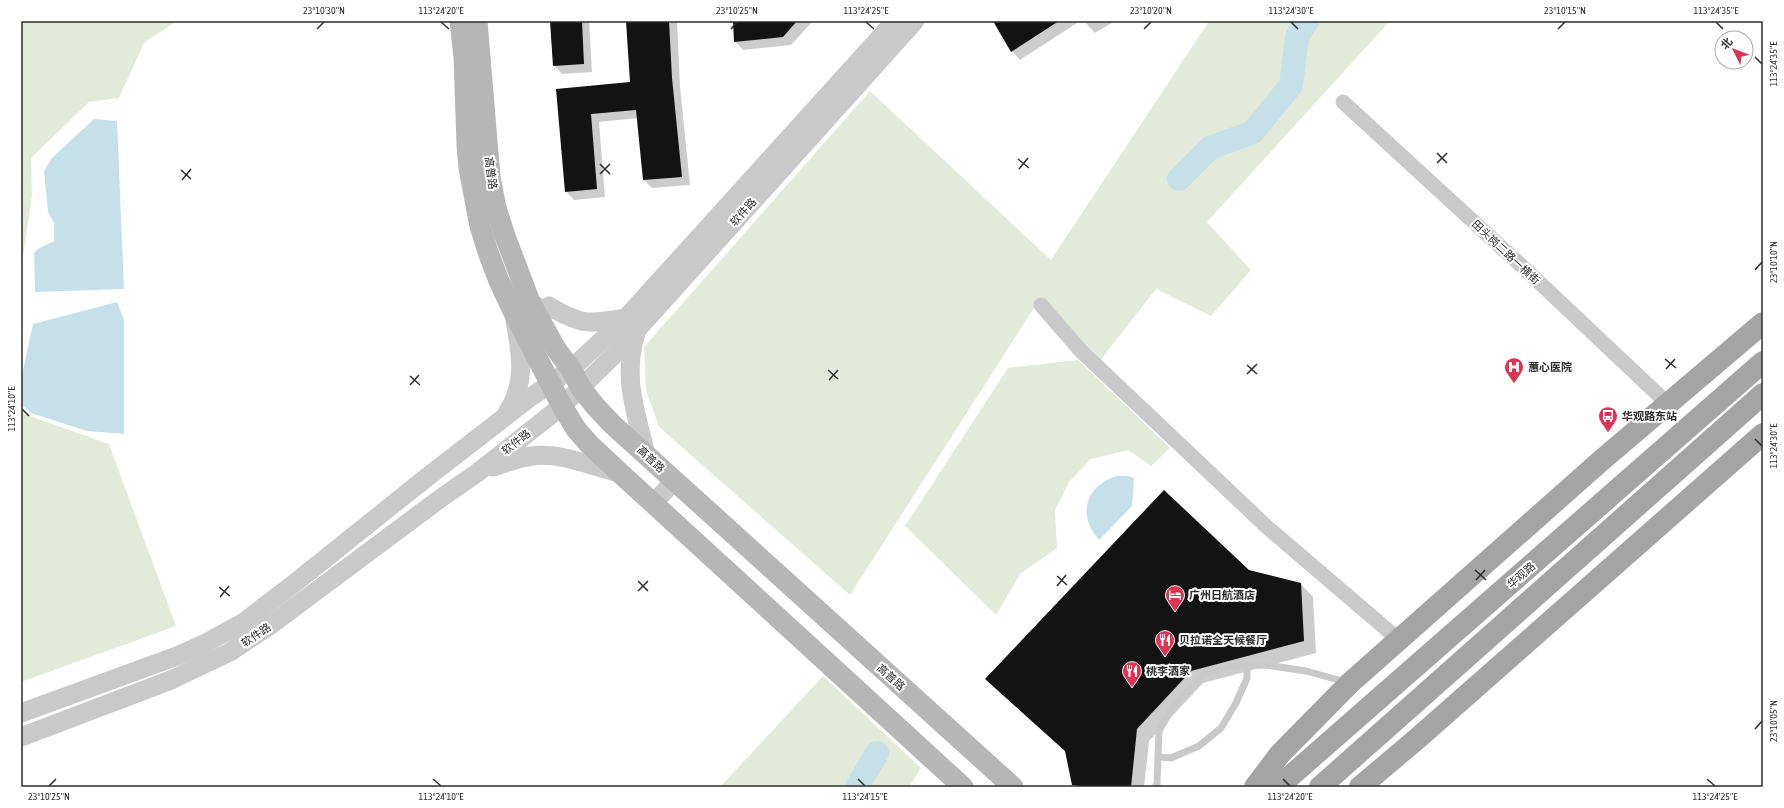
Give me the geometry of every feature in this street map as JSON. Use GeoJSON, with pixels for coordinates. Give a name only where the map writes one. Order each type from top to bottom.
{"type":"FeatureCollection","features":[{"type":"Feature","properties":{"kind":"main road","name":"高普路"},"geometry":{"type":"LineString","coordinates":[[460,21],[464,58],[466,145],[473,195],[488,252],[499,281],[556,349],[571,369],[581,388],[613,425],[1013,787]]}},
{"type":"Feature","properties":{"kind":"main road","name":"高普路"},"geometry":{"type":"LineString","coordinates":[[477,21],[490,177],[496,208],[505,236],[522,307],[551,382],[562,406],[576,429],[590,445],[620,473],[963,787]]}},
{"type":"Feature","properties":{"kind":"main road"},"geometry":{"type":"LineString","coordinates":[[1255,787],[1280,754],[1350,683],[1398,639],[1667,403],[1758,330],[1763,313]]}},
{"type":"Feature","properties":{"kind":"main road","name":"华观路"},"geometry":{"type":"LineString","coordinates":[[1278,787],[1763,362]]}},
{"type":"Feature","properties":{"kind":"main road"},"geometry":{"type":"LineString","coordinates":[[1320,787],[1763,394]]}},
{"type":"Feature","properties":{"kind":"main road"},"geometry":{"type":"LineString","coordinates":[[1360,787],[1412,744],[1763,434]]}},
{"type":"Feature","properties":{"kind":"street","name":"软件路"},"geometry":{"type":"LineString","coordinates":[[21,737],[194,670],[230,652],[251,639],[477,473],[562,406],[581,388],[736,198],[895,21]]}},
{"type":"Feature","properties":{"kind":"street","name":"软件路"},"geometry":{"type":"LineString","coordinates":[[21,713],[112,680],[204,644],[244,622],[505,417],[632,324],[915,21]]}},
{"type":"Feature","properties":{"kind":"street","name":"田头岗二路一横街"},"geometry":{"type":"LineString","coordinates":[[1343,102],[1525,269],[1667,403]]}},
{"type":"Feature","properties":{"kind":"street"},"geometry":{"type":"LineString","coordinates":[[1041,305],[1081,351],[1267,526],[1398,639]]}},
{"type":"Feature","properties":{"kind":"street"},"geometry":{"type":"LineString","coordinates":[[505,417],[513,404],[518,389],[521,372],[522,307],[545,312],[549,306],[570,318],[584,322],[632,324],[630,388],[646,455]]}},
{"type":"Feature","properties":{"kind":"street"},"geometry":{"type":"LineString","coordinates":[[477,473],[518,458],[548,455],[570,459],[620,473]]}},
{"type":"Feature","properties":{"kind":"street"},"geometry":{"type":"LineString","coordinates":[[654,504],[674,481]]}},
{"type":"Feature","properties":{"kind":"street"},"geometry":{"type":"LineString","coordinates":[[112,680],[119,699]]}},
{"type":"Feature","properties":{"kind":"lane"},"geometry":{"type":"LineString","coordinates":[[1158,757],[1171,758],[1199,746],[1220,728],[1236,703],[1246,678],[1247,665]]}},
{"type":"Feature","properties":{"kind":"lane"},"geometry":{"type":"LineString","coordinates":[[1155,787],[1157,784],[1159,731],[1172,708],[1202,675],[1231,666],[1266,665],[1306,671],[1350,683]]}},
{"type":"Feature","properties":{"kind":"green space"},"geometry":{"type":"Polygon","coordinates":[[[21,21],[177,21],[144,43],[119,98],[89,102],[31,158],[32,196],[21,270],[21,21]]]}},
{"type":"Feature","properties":{"kind":"green space"},"geometry":{"type":"Polygon","coordinates":[[[1209,21],[1390,21],[1207,222],[1251,270],[1211,316],[1156,289],[1099,362],[1041,297],[850,595],[659,427],[646,390],[644,347],[870,91],[1051,260],[1209,21]]]}},
{"type":"Feature","properties":{"kind":"green space"},"geometry":{"type":"Polygon","coordinates":[[[1078,360],[1170,448],[1151,466],[1128,450],[1091,459],[1069,482],[1055,510],[1057,548],[1020,574],[996,615],[905,526],[1008,368],[1078,360]]]}},
{"type":"Feature","properties":{"kind":"green space"},"geometry":{"type":"Polygon","coordinates":[[[21,413],[109,444],[176,626],[21,682],[21,413]]]}},
{"type":"Feature","properties":{"kind":"green space"},"geometry":{"type":"Polygon","coordinates":[[[823,676],[921,768],[909,787],[720,787],[823,676]]]}},
{"type":"Feature","properties":{"kind":"water"},"geometry":{"type":"Polygon","coordinates":[[[94,119],[117,121],[124,289],[35,292],[34,253],[38,249],[54,241],[54,223],[48,212],[44,171],[52,158],[94,119]]]}},
{"type":"Feature","properties":{"kind":"water"},"geometry":{"type":"Polygon","coordinates":[[[117,302],[124,320],[124,434],[87,431],[31,413],[21,404],[21,380],[33,324],[117,302]]]}},
{"type":"Feature","properties":{"kind":"water"},"geometry":{"type":"Polygon","coordinates":[[[1116,476],[1128,476],[1134,478],[1132,506],[1099,540],[1092,531],[1088,521],[1088,503],[1091,494],[1097,487],[1116,476]]]}},
{"type":"Feature","properties":{"kind":"building"},"geometry":{"type":"Polygon","coordinates":[[[550,21],[582,21],[584,64],[553,66],[550,21]]]}},
{"type":"Feature","properties":{"kind":"building"},"geometry":{"type":"Polygon","coordinates":[[[626,21],[669,21],[672,78],[682,177],[643,180],[636,110],[591,114],[597,189],[565,192],[556,89],[630,82],[626,21]]]}},
{"type":"Feature","properties":{"kind":"building"},"geometry":{"type":"Polygon","coordinates":[[[733,21],[797,21],[783,37],[734,42],[733,21]]]}},
{"type":"Feature","properties":{"kind":"building"},"geometry":{"type":"Polygon","coordinates":[[[993,21],[1059,21],[1011,52],[993,21]]]}},
{"type":"Feature","properties":{"kind":"building","name":"广州日航酒店"},"geometry":{"type":"Polygon","coordinates":[[[1164,490],[1249,570],[1301,583],[1304,641],[1191,671],[1137,729],[1131,787],[1087,787],[1072,785],[1065,751],[985,679],[1164,490]]]}},
{"type":"Feature","properties":{"kind":"waterway"},"geometry":{"type":"LineString","coordinates":[[1179,179],[1210,148],[1253,132],[1291,85],[1297,37],[1307,21]]}},
{"type":"Feature","properties":{"kind":"waterway"},"geometry":{"type":"LineString","coordinates":[[857,787],[877,753]]}},
{"type":"Feature","properties":{"kind":"place","name":"蕙心医院"},"geometry":{"type":"Point","coordinates":[1514,384]}},
{"type":"Feature","properties":{"kind":"place","name":"华观路东站"},"geometry":{"type":"Point","coordinates":[1608,433]}},
{"type":"Feature","properties":{"kind":"place","name":"广州日航酒店"},"geometry":{"type":"Point","coordinates":[1175,612]}},
{"type":"Feature","properties":{"kind":"place","name":"贝拉诺全天候餐厅"},"geometry":{"type":"Point","coordinates":[1165,657]}},
{"type":"Feature","properties":{"kind":"place","name":"桃李酒家"},"geometry":{"type":"Point","coordinates":[1132,688]}}]}
